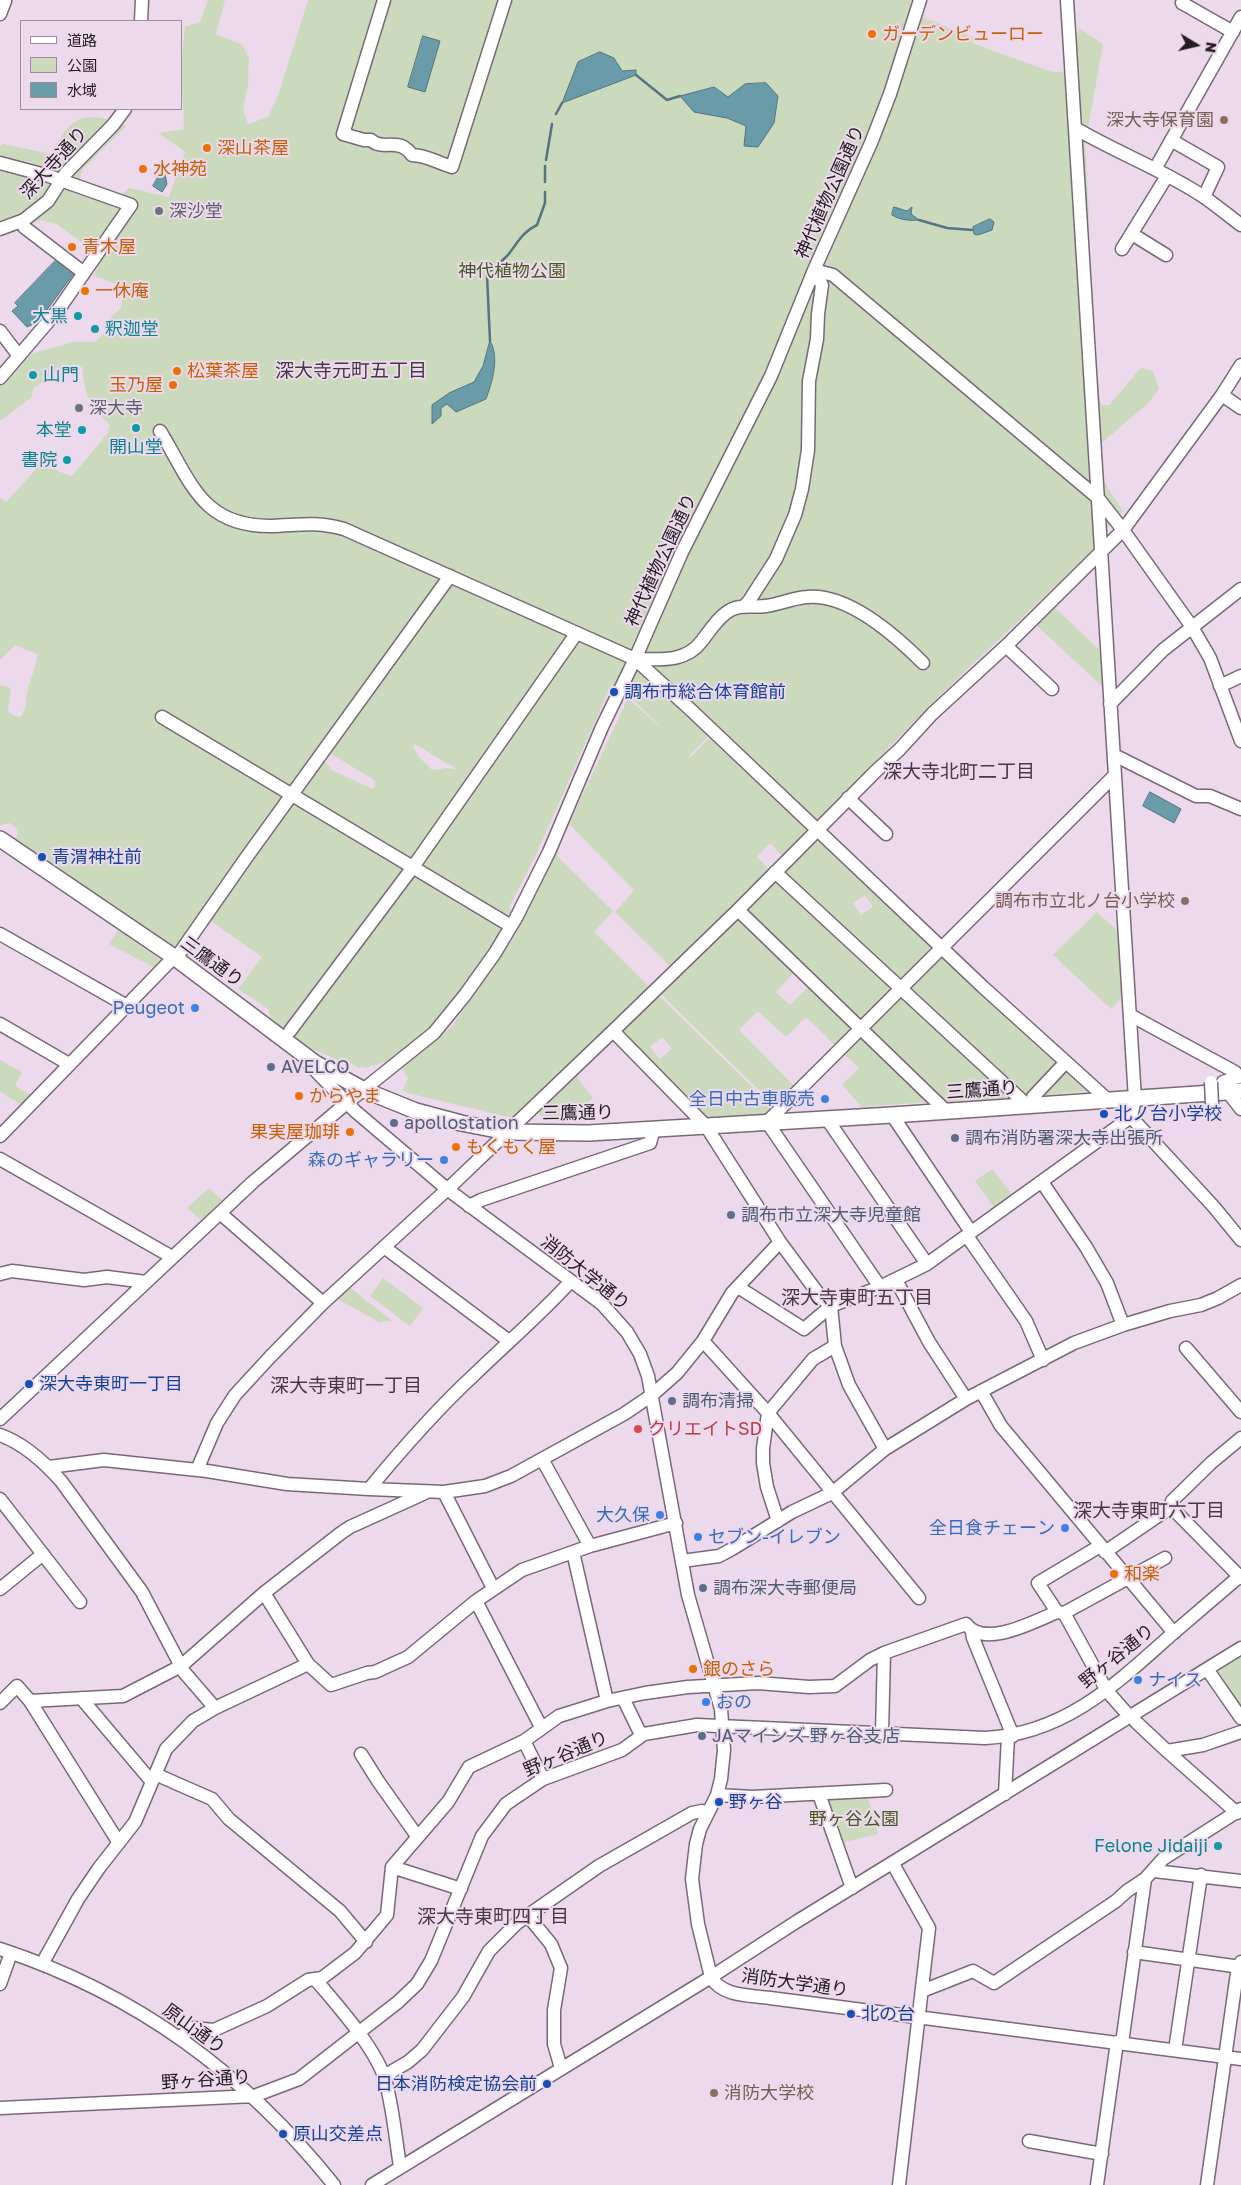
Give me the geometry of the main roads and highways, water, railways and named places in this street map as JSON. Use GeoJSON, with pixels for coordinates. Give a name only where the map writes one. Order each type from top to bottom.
{"type":"FeatureCollection","features":[{"type":"Feature","properties":{"kind":"main road","name":"三鷹通り"},"geometry":{"type":"LineString","coordinates":[[0,839],[177,956],[293,1047],[329,1072],[364,1090],[437,1117],[508,1132],[552,1133],[654,1129],[892,1115],[1030,1101],[1135,1099],[1227,1087]]}},
{"type":"Feature","properties":{"kind":"water"},"geometry":{"type":"Polygon","coordinates":[[[423,36],[440,41],[425,92],[408,87],[423,36]]]}},
{"type":"Feature","properties":{"kind":"water"},"geometry":{"type":"Polygon","coordinates":[[[600,52],[614,58],[622,71],[636,70],[636,75],[562,103],[578,62],[600,52]]]}},
{"type":"Feature","properties":{"kind":"water"},"geometry":{"type":"Polygon","coordinates":[[[766,83],[778,96],[774,123],[758,147],[744,146],[746,126],[727,118],[694,112],[680,96],[714,87],[728,97],[745,84],[766,83]]]}},
{"type":"Feature","properties":{"kind":"water"},"geometry":{"type":"Polygon","coordinates":[[[162,170],[164,170],[167,184],[162,192],[153,186],[162,170]]]}},
{"type":"Feature","properties":{"kind":"water"},"geometry":{"type":"Polygon","coordinates":[[[894,207],[907,211],[912,207],[911,214],[919,220],[905,220],[895,217],[892,215],[894,207]]]}},
{"type":"Feature","properties":{"kind":"water"},"geometry":{"type":"Polygon","coordinates":[[[990,219],[994,222],[992,230],[978,235],[974,234],[973,227],[990,219]]]}},
{"type":"Feature","properties":{"kind":"water"},"geometry":{"type":"Polygon","coordinates":[[[58,258],[74,273],[38,322],[27,327],[12,311],[18,306],[15,303],[58,258]]]}},
{"type":"Feature","properties":{"kind":"water"},"geometry":{"type":"Polygon","coordinates":[[[490,341],[493,347],[495,362],[493,378],[486,399],[456,412],[447,404],[441,408],[441,416],[432,424],[432,405],[449,393],[474,382],[483,366],[490,341]]]}},
{"type":"Feature","properties":{"kind":"water"},"geometry":{"type":"Polygon","coordinates":[[[1150,792],[1181,809],[1174,823],[1143,806],[1150,792]]]}},
{"type":"Feature","properties":{"kind":"waterway"},"geometry":{"type":"LineString","coordinates":[[636,75],[667,100],[680,96]]}},
{"type":"Feature","properties":{"kind":"waterway"},"geometry":{"type":"LineString","coordinates":[[556,114],[562,103]]}},
{"type":"Feature","properties":{"kind":"waterway"},"geometry":{"type":"LineString","coordinates":[[546,160],[552,124]]}},
{"type":"Feature","properties":{"kind":"waterway"},"geometry":{"type":"LineString","coordinates":[[545,166],[545,182]]}},
{"type":"Feature","properties":{"kind":"waterway"},"geometry":{"type":"LineString","coordinates":[[490,341],[487,275],[507,256],[524,235],[537,225],[545,203],[545,192]]}},
{"type":"Feature","properties":{"kind":"waterway"},"geometry":{"type":"LineString","coordinates":[[919,220],[947,228],[972,230]]}},
{"type":"Feature","properties":{"kind":"place","name":"ガーデンビューロー"},"geometry":{"type":"Point","coordinates":[872,34]}},
{"type":"Feature","properties":{"kind":"place","name":"深大寺保育園"},"geometry":{"type":"Point","coordinates":[1224,120]}},
{"type":"Feature","properties":{"kind":"place","name":"深山茶屋"},"geometry":{"type":"Point","coordinates":[207,148]}},
{"type":"Feature","properties":{"kind":"place","name":"水神苑"},"geometry":{"type":"Point","coordinates":[143,169]}},
{"type":"Feature","properties":{"kind":"place","name":"深沙堂"},"geometry":{"type":"Point","coordinates":[159,211]}},
{"type":"Feature","properties":{"kind":"place","name":"青木屋"},"geometry":{"type":"Point","coordinates":[72,247]}},
{"type":"Feature","properties":{"kind":"place","name":"一休庵"},"geometry":{"type":"Point","coordinates":[85,291]}},
{"type":"Feature","properties":{"kind":"place","name":"大黒"},"geometry":{"type":"Point","coordinates":[78,316]}},
{"type":"Feature","properties":{"kind":"place","name":"釈迦堂"},"geometry":{"type":"Point","coordinates":[95,329]}},
{"type":"Feature","properties":{"kind":"place","name":"松葉茶屋"},"geometry":{"type":"Point","coordinates":[177,371]}},
{"type":"Feature","properties":{"kind":"place","name":"山門"},"geometry":{"type":"Point","coordinates":[33,375]}},
{"type":"Feature","properties":{"kind":"place","name":"玉乃屋"},"geometry":{"type":"Point","coordinates":[173,385]}},
{"type":"Feature","properties":{"kind":"place","name":"深大寺"},"geometry":{"type":"Point","coordinates":[79,408]}},
{"type":"Feature","properties":{"kind":"place","name":"開山堂"},"geometry":{"type":"Point","coordinates":[136,428]}},
{"type":"Feature","properties":{"kind":"place","name":"本堂"},"geometry":{"type":"Point","coordinates":[82,430]}},
{"type":"Feature","properties":{"kind":"place","name":"書院"},"geometry":{"type":"Point","coordinates":[67,460]}},
{"type":"Feature","properties":{"kind":"place","name":"調布市総合体育館前"},"geometry":{"type":"Point","coordinates":[614,692]}},
{"type":"Feature","properties":{"kind":"place","name":"青渭神社前"},"geometry":{"type":"Point","coordinates":[42,857]}},
{"type":"Feature","properties":{"kind":"place","name":"調布市立北ノ台小学校"},"geometry":{"type":"Point","coordinates":[1185,901]}},
{"type":"Feature","properties":{"kind":"place","name":"Peugeot"},"geometry":{"type":"Point","coordinates":[195,1008]}},
{"type":"Feature","properties":{"kind":"place","name":"AVELCO"},"geometry":{"type":"Point","coordinates":[271,1067]}},
{"type":"Feature","properties":{"kind":"place","name":"からやま"},"geometry":{"type":"Point","coordinates":[299,1096]}},
{"type":"Feature","properties":{"kind":"place","name":"全日中古車販売"},"geometry":{"type":"Point","coordinates":[825,1099]}},
{"type":"Feature","properties":{"kind":"place","name":"北ノ台小学校"},"geometry":{"type":"Point","coordinates":[1104,1114]}},
{"type":"Feature","properties":{"kind":"place","name":"apollostation"},"geometry":{"type":"Point","coordinates":[394,1123]}},
{"type":"Feature","properties":{"kind":"place","name":"果実屋珈琲"},"geometry":{"type":"Point","coordinates":[350,1132]}},
{"type":"Feature","properties":{"kind":"place","name":"調布消防署深大寺出張所"},"geometry":{"type":"Point","coordinates":[955,1138]}},
{"type":"Feature","properties":{"kind":"place","name":"もくもく屋"},"geometry":{"type":"Point","coordinates":[456,1147]}},
{"type":"Feature","properties":{"kind":"place","name":"森のギャラリー"},"geometry":{"type":"Point","coordinates":[444,1160]}},
{"type":"Feature","properties":{"kind":"place","name":"調布市立深大寺児童館"},"geometry":{"type":"Point","coordinates":[731,1215]}},
{"type":"Feature","properties":{"kind":"place","name":"深大寺東町一丁目"},"geometry":{"type":"Point","coordinates":[29,1384]}},
{"type":"Feature","properties":{"kind":"place","name":"調布清掃"},"geometry":{"type":"Point","coordinates":[672,1401]}},
{"type":"Feature","properties":{"kind":"place","name":"クリエイトSD"},"geometry":{"type":"Point","coordinates":[638,1429]}},
{"type":"Feature","properties":{"kind":"place","name":"大久保"},"geometry":{"type":"Point","coordinates":[660,1515]}},
{"type":"Feature","properties":{"kind":"place","name":"全日食チェーン"},"geometry":{"type":"Point","coordinates":[1065,1528]}},
{"type":"Feature","properties":{"kind":"place","name":"セブン-イレブン"},"geometry":{"type":"Point","coordinates":[698,1537]}},
{"type":"Feature","properties":{"kind":"place","name":"和楽"},"geometry":{"type":"Point","coordinates":[1114,1574]}},
{"type":"Feature","properties":{"kind":"place","name":"調布深大寺郵便局"},"geometry":{"type":"Point","coordinates":[703,1588]}},
{"type":"Feature","properties":{"kind":"place","name":"銀のさら"},"geometry":{"type":"Point","coordinates":[693,1669]}},
{"type":"Feature","properties":{"kind":"place","name":"ナイス"},"geometry":{"type":"Point","coordinates":[1138,1680]}},
{"type":"Feature","properties":{"kind":"place","name":"おの"},"geometry":{"type":"Point","coordinates":[706,1702]}},
{"type":"Feature","properties":{"kind":"place","name":"JAマインズ 野ヶ谷支店"},"geometry":{"type":"Point","coordinates":[702,1736]}},
{"type":"Feature","properties":{"kind":"place","name":"野ヶ谷"},"geometry":{"type":"Point","coordinates":[719,1802]}},
{"type":"Feature","properties":{"kind":"place","name":"Felone Jidaiji"},"geometry":{"type":"Point","coordinates":[1218,1846]}},
{"type":"Feature","properties":{"kind":"place","name":"北の台"},"geometry":{"type":"Point","coordinates":[851,2014]}},
{"type":"Feature","properties":{"kind":"place","name":"日本消防検定協会前"},"geometry":{"type":"Point","coordinates":[547,2084]}},
{"type":"Feature","properties":{"kind":"place","name":"消防大学校"},"geometry":{"type":"Point","coordinates":[714,2093]}},
{"type":"Feature","properties":{"kind":"place","name":"原山交差点"},"geometry":{"type":"Point","coordinates":[283,2134]}},
{"type":"Feature","properties":{"kind":"district","name":"深大寺元町五丁目"},"geometry":{"type":"Point","coordinates":[351,371]}},
{"type":"Feature","properties":{"kind":"district","name":"深大寺北町二丁目"},"geometry":{"type":"Point","coordinates":[959,772]}},
{"type":"Feature","properties":{"kind":"district","name":"深大寺東町五丁目"},"geometry":{"type":"Point","coordinates":[857,1298]}},
{"type":"Feature","properties":{"kind":"district","name":"深大寺東町一丁目"},"geometry":{"type":"Point","coordinates":[346,1386]}},
{"type":"Feature","properties":{"kind":"district","name":"深大寺東町六丁目"},"geometry":{"type":"Point","coordinates":[1149,1511]}},
{"type":"Feature","properties":{"kind":"district","name":"深大寺東町四丁目"},"geometry":{"type":"Point","coordinates":[493,1917]}},
{"type":"Feature","properties":{"kind":"park label","name":"神代植物公園"},"geometry":{"type":"Point","coordinates":[512,271]}},
{"type":"Feature","properties":{"kind":"park label","name":"野ヶ谷公園"},"geometry":{"type":"Point","coordinates":[854,1819]}}]}
